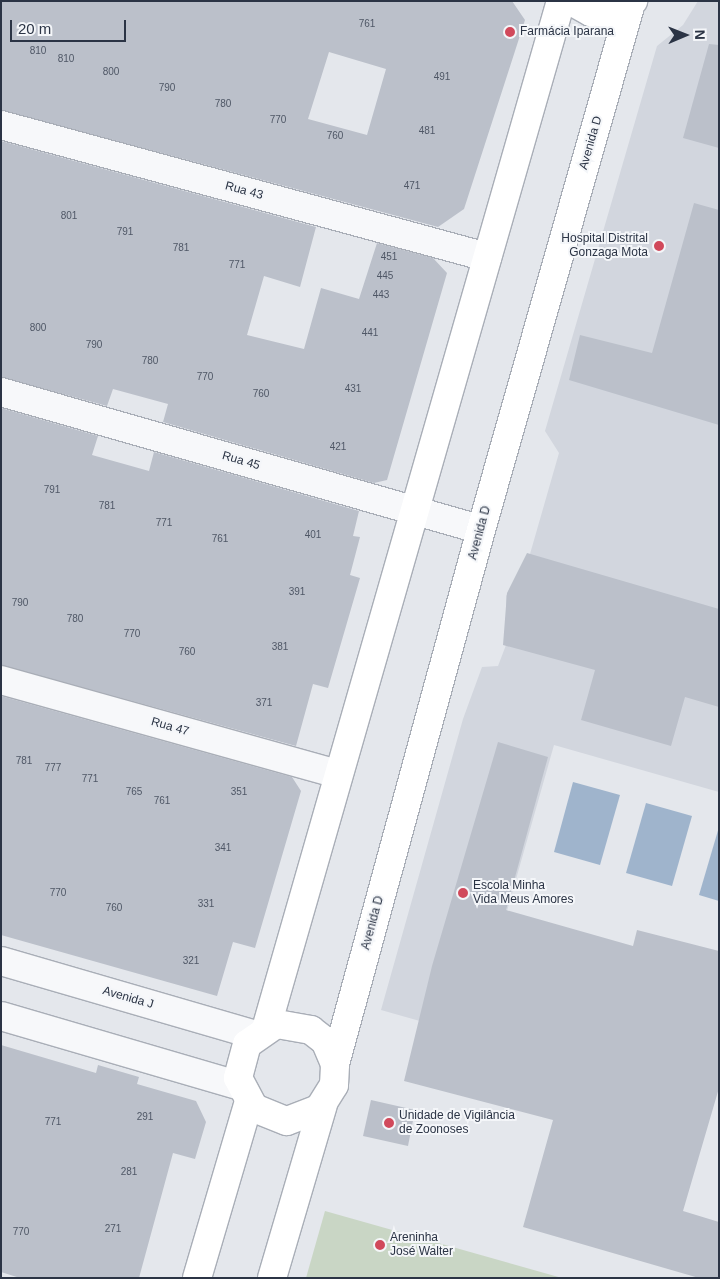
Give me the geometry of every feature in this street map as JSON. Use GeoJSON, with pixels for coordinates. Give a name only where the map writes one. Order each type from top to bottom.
{"type":"FeatureCollection","features":[{"type":"Feature","properties":{"kind":"main road"},"geometry":{"type":"LineString","coordinates":[[197,1278],[245,1094],[239,1060],[261,1032],[415,511],[561,1]]}},
{"type":"Feature","properties":{"kind":"main road"},"geometry":{"type":"LineString","coordinates":[[571,1],[591,12],[607,13],[632,2]]}},
{"type":"Feature","properties":{"kind":"main road","name":"Avenida D"},"geometry":{"type":"LineString","coordinates":[[335,1064],[481,530],[632,2]]}},
{"type":"Feature","properties":{"kind":"main road"},"geometry":{"type":"LineString","coordinates":[[261,1032],[294,1024],[311,1030],[325,1041],[335,1064],[334,1085],[323,1105],[272,1278]]}},
{"type":"Feature","properties":{"kind":"main road"},"geometry":{"type":"LineString","coordinates":[[245,1094],[269,1118],[287,1121],[304,1118],[323,1105]]}},
{"type":"Feature","properties":{"kind":"street","name":"Rua 43"},"geometry":{"type":"LineString","coordinates":[[1,125],[488,257]]}},
{"type":"Feature","properties":{"kind":"street","name":"Rua 45"},"geometry":{"type":"LineString","coordinates":[[1,392],[481,530]]}},
{"type":"Feature","properties":{"kind":"street","name":"Rua 47"},"geometry":{"type":"LineString","coordinates":[[1,680],[338,774]]}},
{"type":"Feature","properties":{"kind":"street","name":"Avenida J"},"geometry":{"type":"LineString","coordinates":[[1,961],[261,1032]]}},
{"type":"Feature","properties":{"kind":"street"},"geometry":{"type":"LineString","coordinates":[[1,1016],[245,1094]]}},
{"type":"Feature","properties":{"kind":"shaded area"},"geometry":{"type":"Polygon","coordinates":[[[698,1],[719,1],[719,792],[554,745],[507,911],[596,1071],[381,1010],[463,719],[482,667],[498,666],[506,645],[506,596],[530,554],[559,453],[545,431],[657,46],[683,25],[698,1]]]}},
{"type":"Feature","properties":{"kind":"green space","name":"Areninha José Walter"},"geometry":{"type":"Polygon","coordinates":[[[325,1211],[562,1278],[306,1278],[325,1211]]]}},
{"type":"Feature","properties":{"kind":"water"},"geometry":{"type":"Polygon","coordinates":[[[573,782],[620,795],[600,865],[554,852],[573,782]]]}},
{"type":"Feature","properties":{"kind":"water"},"geometry":{"type":"Polygon","coordinates":[[[646,803],[692,816],[672,886],[626,873],[646,803]]]}},
{"type":"Feature","properties":{"kind":"water"},"geometry":{"type":"Polygon","coordinates":[[[719,827],[719,901],[699,895],[719,827]]]}},
{"type":"Feature","properties":{"kind":"building"},"geometry":{"type":"Polygon","coordinates":[[[1,1],[512,1],[525,20],[464,209],[438,227],[1,110],[1,1]],[[329,52],[308,119],[367,135],[386,69],[329,52]]]}},
{"type":"Feature","properties":{"kind":"building"},"geometry":{"type":"Polygon","coordinates":[[[709,44],[719,45],[719,148],[683,138],[709,44]]]}},
{"type":"Feature","properties":{"kind":"building"},"geometry":{"type":"Polygon","coordinates":[[[1,141],[316,227],[300,287],[264,276],[247,335],[304,349],[321,288],[359,299],[377,243],[433,258],[447,273],[387,480],[374,483],[163,422],[168,404],[113,389],[107,406],[1,377],[1,141]]]}},
{"type":"Feature","properties":{"kind":"building"},"geometry":{"type":"Polygon","coordinates":[[[694,203],[719,210],[719,425],[569,380],[580,335],[652,353],[694,203]]]}},
{"type":"Feature","properties":{"kind":"building"},"geometry":{"type":"Polygon","coordinates":[[[1,408],[98,436],[92,455],[149,471],[154,452],[359,511],[353,536],[360,537],[350,575],[360,578],[328,688],[313,684],[296,746],[1,665],[1,408]]]}},
{"type":"Feature","properties":{"kind":"building"},"geometry":{"type":"Polygon","coordinates":[[[527,553],[719,609],[719,707],[685,697],[671,746],[581,720],[595,670],[503,645],[507,593],[527,553]]]}},
{"type":"Feature","properties":{"kind":"building"},"geometry":{"type":"Polygon","coordinates":[[[1,696],[292,777],[301,791],[255,948],[233,942],[217,996],[1,935],[1,696]]]}},
{"type":"Feature","properties":{"kind":"building"},"geometry":{"type":"Polygon","coordinates":[[[498,742],[548,757],[506,910],[633,946],[637,930],[719,951],[719,1088],[683,1211],[719,1222],[719,1278],[699,1278],[523,1227],[553,1120],[404,1081],[432,966],[498,742]]]}},
{"type":"Feature","properties":{"kind":"building"},"geometry":{"type":"Polygon","coordinates":[[[1,1045],[96,1073],[98,1065],[139,1077],[137,1084],[196,1101],[206,1122],[195,1159],[173,1153],[139,1278],[20,1278],[1,1272],[1,1045]]]}},
{"type":"Feature","properties":{"kind":"building","name":"Unidade de Vigilância de Zoonoses"},"geometry":{"type":"Polygon","coordinates":[[[371,1100],[415,1110],[408,1146],[363,1136],[371,1100]]]}},
{"type":"Feature","properties":{"kind":"place","name":"Farmácia Iparana"},"geometry":{"type":"Point","coordinates":[510,32]}},
{"type":"Feature","properties":{"kind":"place","name":"Hospital Distrital Gonzaga Mota"},"geometry":{"type":"Point","coordinates":[659,246]}},
{"type":"Feature","properties":{"kind":"place","name":"Escola Minha Vida Meus Amores"},"geometry":{"type":"Point","coordinates":[463,893]}},
{"type":"Feature","properties":{"kind":"place","name":"Unidade de Vigilância de Zoonoses"},"geometry":{"type":"Point","coordinates":[389,1123]}},
{"type":"Feature","properties":{"kind":"place","name":"Areninha José Walter"},"geometry":{"type":"Point","coordinates":[380,1245]}}]}
